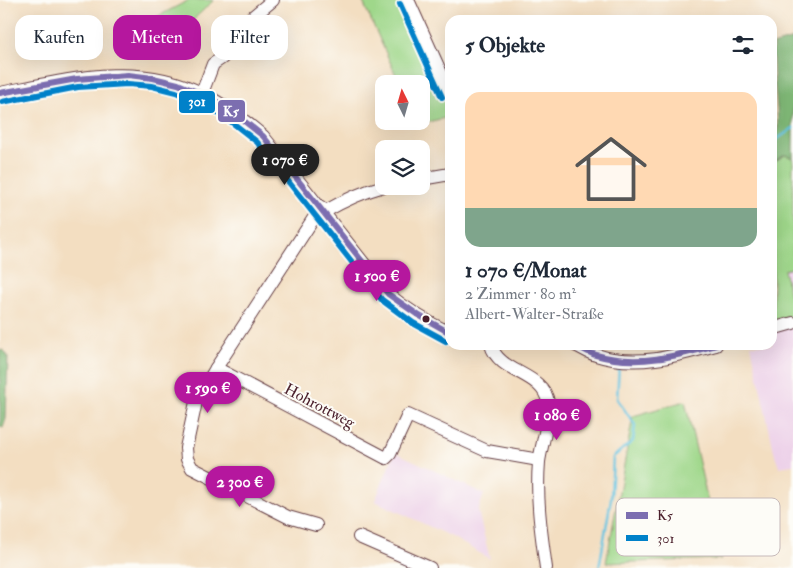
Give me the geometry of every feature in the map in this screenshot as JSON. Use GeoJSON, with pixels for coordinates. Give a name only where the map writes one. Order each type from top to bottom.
{"type":"FeatureCollection","features":[{"type":"Feature","properties":{"kind":"street"},"geometry":{"type":"LineString","coordinates":[[202,93],[213,64],[222,58],[240,30],[250,19],[273,0]]}},
{"type":"Feature","properties":{"kind":"street"},"geometry":{"type":"LineString","coordinates":[[408,0],[445,82]]}},
{"type":"Feature","properties":{"kind":"street"},"geometry":{"type":"LineString","coordinates":[[0,93],[82,78],[127,74],[167,80],[202,93],[240,117],[262,136],[388,294],[417,316],[445,330]]}},
{"type":"Feature","properties":{"kind":"street"},"geometry":{"type":"LineString","coordinates":[[430,177],[445,175]]}},
{"type":"Feature","properties":{"kind":"street"},"geometry":{"type":"LineString","coordinates":[[316,525],[288,517],[192,468],[187,459],[186,448],[196,402],[216,368],[322,210],[375,188]]}},
{"type":"Feature","properties":{"kind":"street"},"geometry":{"type":"LineString","coordinates":[[777,328],[793,323]]}},
{"type":"Feature","properties":{"kind":"street"},"geometry":{"type":"LineString","coordinates":[[493,350],[501,361],[543,386],[549,402],[540,460],[538,488],[539,514],[546,568]]}},
{"type":"Feature","properties":{"kind":"street"},"geometry":{"type":"LineString","coordinates":[[585,350],[614,360],[644,361],[678,356],[699,350]]}},
{"type":"Feature","properties":{"kind":"street","name":"Hohrottweg"},"geometry":{"type":"LineString","coordinates":[[216,368],[386,458],[390,454],[408,415],[487,451],[540,460]]}},
{"type":"Feature","properties":{"kind":"street"},"geometry":{"type":"LineString","coordinates":[[359,537],[430,568]]}},
{"type":"Feature","properties":{"kind":"shaded area"},"geometry":{"type":"Polygon","coordinates":[[[793,268],[793,308],[784,270],[793,268]]]}},
{"type":"Feature","properties":{"kind":"shaded area"},"geometry":{"type":"Polygon","coordinates":[[[793,315],[793,465],[779,467],[752,350],[777,350],[777,321],[793,315]]]}},
{"type":"Feature","properties":{"kind":"shaded area"},"geometry":{"type":"Polygon","coordinates":[[[395,452],[484,494],[478,511],[490,559],[452,537],[375,501],[395,452]]]}},
{"type":"Feature","properties":{"kind":"green space"},"geometry":{"type":"Polygon","coordinates":[[[189,0],[214,0],[198,15],[160,15],[189,0]]]}},
{"type":"Feature","properties":{"kind":"green space"},"geometry":{"type":"Polygon","coordinates":[[[362,0],[404,0],[445,89],[445,118],[430,121],[430,75],[396,75],[362,0]]]}},
{"type":"Feature","properties":{"kind":"green space"},"geometry":{"type":"Polygon","coordinates":[[[793,39],[793,160],[785,155],[777,160],[777,44],[793,39]]]}},
{"type":"Feature","properties":{"kind":"green space"},"geometry":{"type":"Polygon","coordinates":[[[785,155],[793,160],[793,268],[784,270],[793,315],[777,321],[777,160],[785,155]]]}},
{"type":"Feature","properties":{"kind":"green space"},"geometry":{"type":"Polygon","coordinates":[[[0,349],[8,356],[6,419],[3,428],[0,427],[0,349]]]}},
{"type":"Feature","properties":{"kind":"green space"},"geometry":{"type":"Polygon","coordinates":[[[685,401],[707,498],[618,498],[633,416],[685,401]]]}},
{"type":"Feature","properties":{"kind":"green space"},"geometry":{"type":"Polygon","coordinates":[[[616,509],[616,556],[720,556],[721,559],[606,563],[616,509]]]}},
{"type":"Feature","properties":{"kind":"waterway"},"geometry":{"type":"LineString","coordinates":[[777,139],[793,128]]}},
{"type":"Feature","properties":{"kind":"waterway"},"geometry":{"type":"LineString","coordinates":[[599,568],[611,499],[613,457],[633,441],[635,425],[617,399],[619,366]]}},
{"type":"Feature","properties":{"kind":"transit line","name":"301"},"geometry":{"type":"LineString","coordinates":[[400,4],[442,97]]}},
{"type":"Feature","properties":{"kind":"transit line","name":"K5"},"geometry":{"type":"LineString","coordinates":[[0,93],[77,79],[128,75],[178,84],[211,98],[263,136],[388,294],[418,315],[445,330]]}},
{"type":"Feature","properties":{"kind":"transit line","name":"301"},"geometry":{"type":"LineString","coordinates":[[2,102],[78,87],[128,84],[152,86],[176,92],[207,106],[257,142],[382,300],[413,323],[445,340]]}},
{"type":"Feature","properties":{"kind":"transit line","name":"K5"},"geometry":{"type":"LineString","coordinates":[[585,350],[596,355],[627,360],[657,359],[698,350]]}}]}
